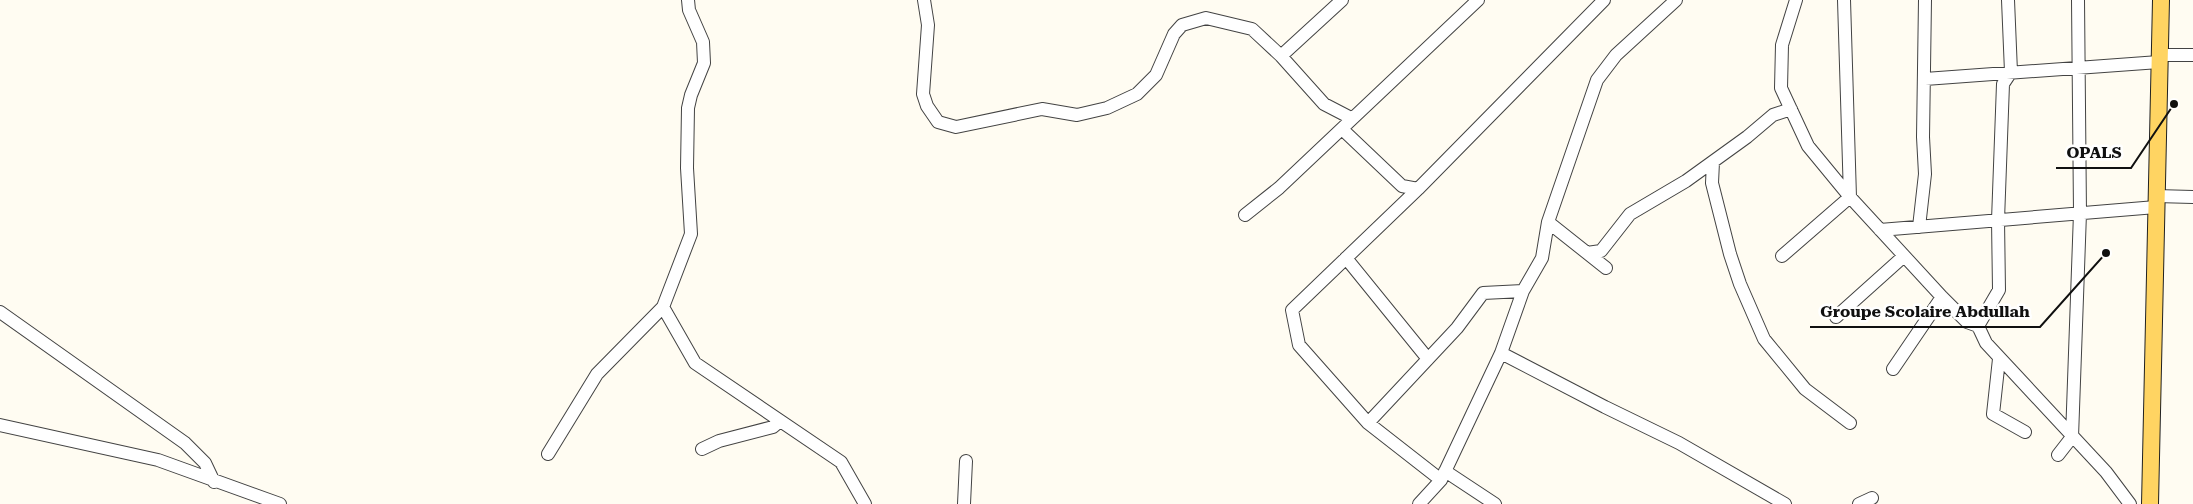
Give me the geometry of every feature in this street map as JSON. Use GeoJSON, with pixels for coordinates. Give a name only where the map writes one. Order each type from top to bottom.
{"type":"FeatureCollection","features":[{"type":"Feature","properties":{"kind":"main road"},"geometry":{"type":"LineString","coordinates":[[2150,504],[2160,0]]}},
{"type":"Feature","properties":{"kind":"street"},"geometry":{"type":"LineString","coordinates":[[548,454],[597,374],[663,307],[690,234],[687,168],[688,108],[691,95],[704,64],[703,42],[689,10],[688,0]]}},
{"type":"Feature","properties":{"kind":"street"},"geometry":{"type":"LineString","coordinates":[[924,0],[928,26],[923,94],[927,106],[938,122],[956,127],[1042,110],[1076,115],[1107,108],[1136,94],[1156,75],[1174,34],[1182,25],[1206,18],[1252,29],[1281,56],[1324,104],[1351,118]]}},
{"type":"Feature","properties":{"kind":"street"},"geometry":{"type":"LineString","coordinates":[[1281,56],[1342,0]]}},
{"type":"Feature","properties":{"kind":"street"},"geometry":{"type":"LineString","coordinates":[[1245,215],[1279,188],[1478,0]]}},
{"type":"Feature","properties":{"kind":"street"},"geometry":{"type":"LineString","coordinates":[[1495,504],[1443,476],[1368,422],[1299,345],[1292,310],[1418,189],[1604,0]]}},
{"type":"Feature","properties":{"kind":"street"},"geometry":{"type":"LineString","coordinates":[[1419,504],[1443,476],[1501,353],[1523,291],[1542,258],[1548,222],[1597,80],[1616,55],[1676,0]]}},
{"type":"Feature","properties":{"kind":"street"},"geometry":{"type":"LineString","coordinates":[[1796,0],[1782,45],[1781,88],[1808,146],[1850,197],[1942,297],[1967,322],[1978,326],[1986,343],[1999,359],[2106,472],[2130,504]]}},
{"type":"Feature","properties":{"kind":"street"},"geometry":{"type":"LineString","coordinates":[[1844,0],[1850,197]]}},
{"type":"Feature","properties":{"kind":"street"},"geometry":{"type":"LineString","coordinates":[[1919,227],[1924,174],[1925,0]]}},
{"type":"Feature","properties":{"kind":"street"},"geometry":{"type":"LineString","coordinates":[[1978,326],[1999,290],[1998,220],[2003,84],[2011,72],[2008,0]]}},
{"type":"Feature","properties":{"kind":"street"},"geometry":{"type":"LineString","coordinates":[[2058,455],[2072,437],[2080,213],[2078,0]]}},
{"type":"Feature","properties":{"kind":"street"},"geometry":{"type":"LineString","coordinates":[[1925,79],[2078,68],[2193,55]]}},
{"type":"Feature","properties":{"kind":"street"},"geometry":{"type":"LineString","coordinates":[[1587,253],[1601,251],[1630,214],[1686,181],[1773,115],[1791,109]]}},
{"type":"Feature","properties":{"kind":"street"},"geometry":{"type":"LineString","coordinates":[[1342,129],[1402,186],[1418,189]]}},
{"type":"Feature","properties":{"kind":"street"},"geometry":{"type":"LineString","coordinates":[[1713,162],[1712,183],[1730,254],[1740,284],[1764,340],[1805,389],[1850,423]]}},
{"type":"Feature","properties":{"kind":"street"},"geometry":{"type":"LineString","coordinates":[[1782,256],[1850,197]]}},
{"type":"Feature","properties":{"kind":"street"},"geometry":{"type":"LineString","coordinates":[[1880,230],[2080,213],[2193,197]]}},
{"type":"Feature","properties":{"kind":"street"},"geometry":{"type":"LineString","coordinates":[[1548,222],[1606,268]]}},
{"type":"Feature","properties":{"kind":"street"},"geometry":{"type":"LineString","coordinates":[[1836,317],[1904,256]]}},
{"type":"Feature","properties":{"kind":"street"},"geometry":{"type":"LineString","coordinates":[[1346,258],[1428,359]]}},
{"type":"Feature","properties":{"kind":"street"},"geometry":{"type":"LineString","coordinates":[[1368,422],[1457,328],[1483,293],[1523,291]]}},
{"type":"Feature","properties":{"kind":"street"},"geometry":{"type":"LineString","coordinates":[[1893,369],[1942,297]]}},
{"type":"Feature","properties":{"kind":"street"},"geometry":{"type":"LineString","coordinates":[[663,307],[695,363],[841,462],[865,504]]}},
{"type":"Feature","properties":{"kind":"street"},"geometry":{"type":"LineString","coordinates":[[0,312],[185,444],[205,463],[214,482]]}},
{"type":"Feature","properties":{"kind":"street"},"geometry":{"type":"LineString","coordinates":[[1501,353],[1605,408],[1679,443],[1785,504]]}},
{"type":"Feature","properties":{"kind":"street"},"geometry":{"type":"LineString","coordinates":[[1999,359],[1993,414],[2025,432]]}},
{"type":"Feature","properties":{"kind":"street"},"geometry":{"type":"LineString","coordinates":[[702,449],[719,441],[773,427],[780,422]]}},
{"type":"Feature","properties":{"kind":"street"},"geometry":{"type":"LineString","coordinates":[[0,425],[158,460],[214,482],[280,504]]}},
{"type":"Feature","properties":{"kind":"street"},"geometry":{"type":"LineString","coordinates":[[964,504],[966,461]]}},
{"type":"Feature","properties":{"kind":"street"},"geometry":{"type":"LineString","coordinates":[[1859,504],[1872,498]]}},
{"type":"Feature","properties":{"kind":"place","name":"OPALS"},"geometry":{"type":"Point","coordinates":[2174,104]}},
{"type":"Feature","properties":{"kind":"place","name":"Groupe Scolaire Abdullah"},"geometry":{"type":"Point","coordinates":[2106,253]}}]}
